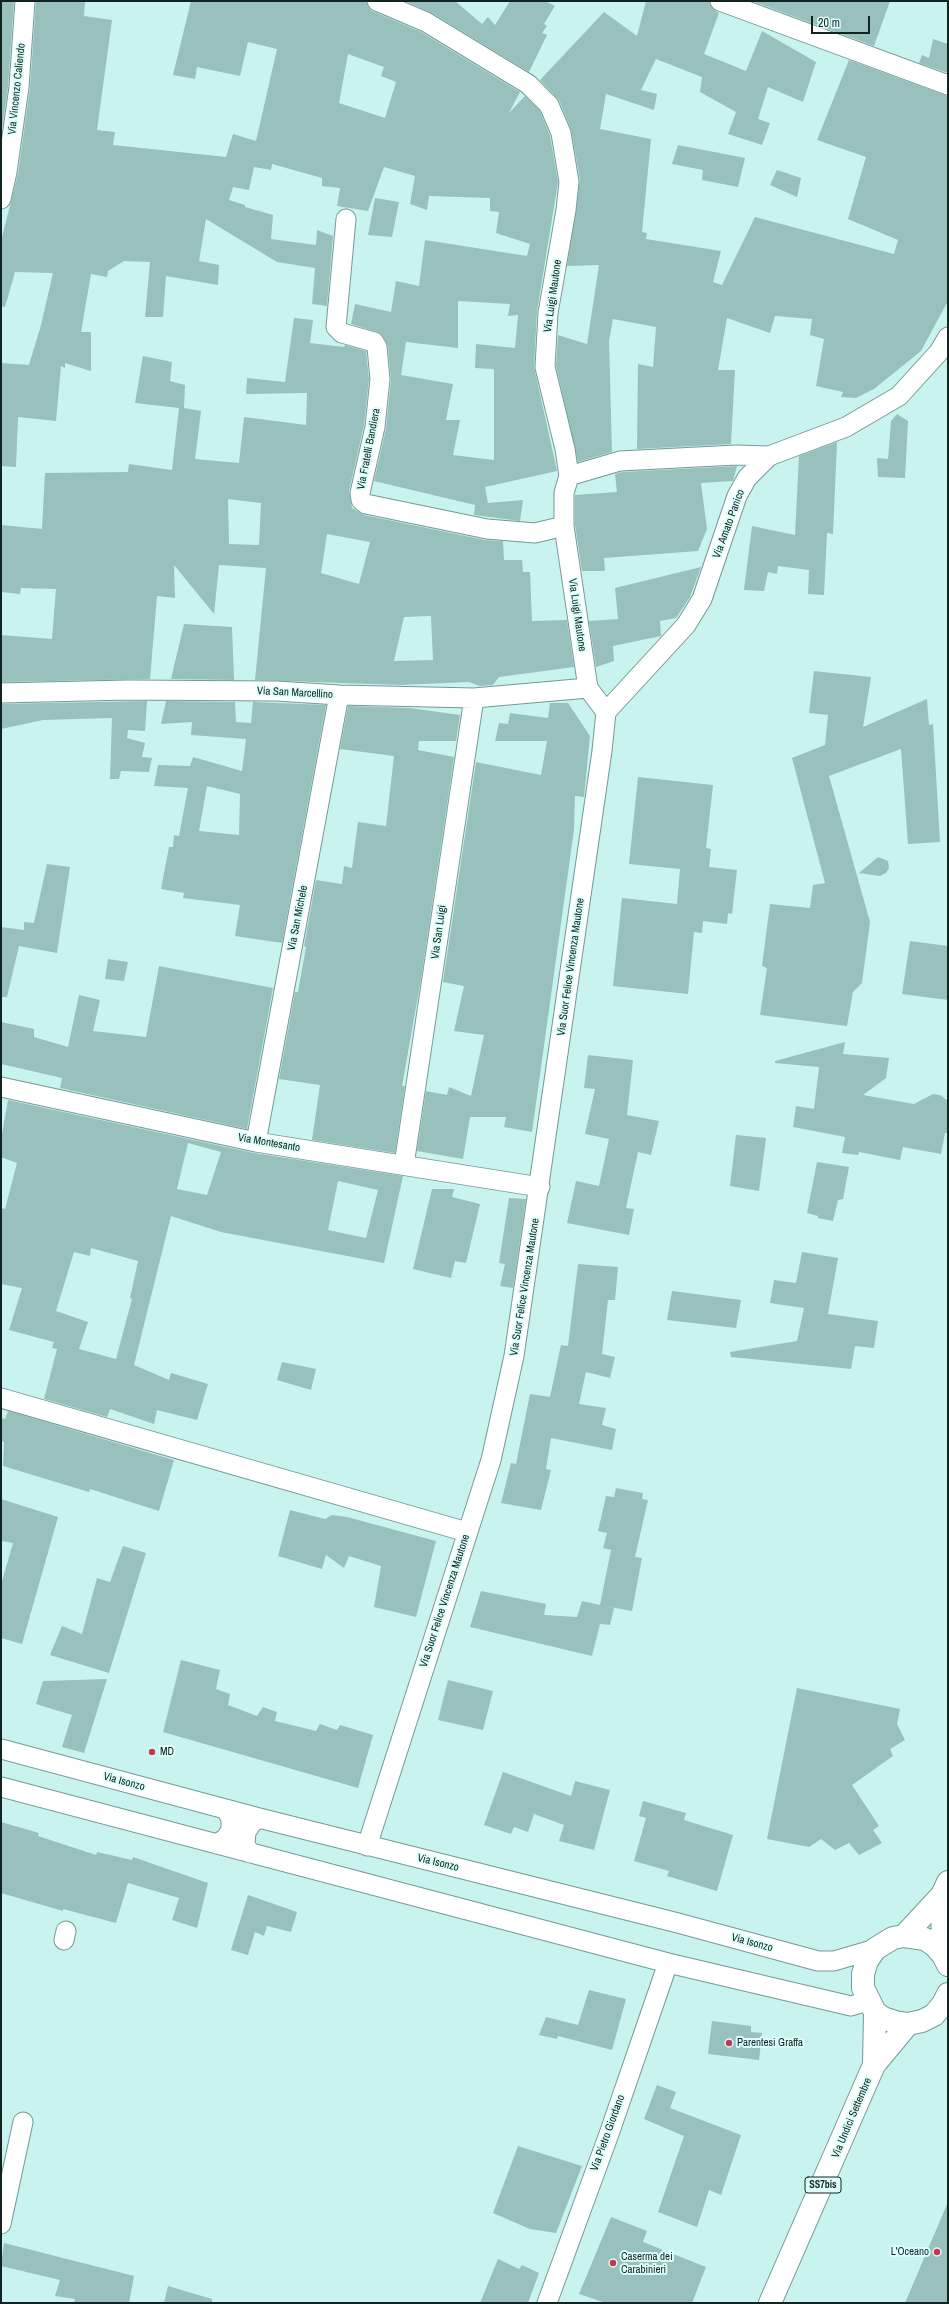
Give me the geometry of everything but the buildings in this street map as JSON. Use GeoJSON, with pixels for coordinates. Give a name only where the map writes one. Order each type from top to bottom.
{"type":"FeatureCollection","features":[{"type":"Feature","properties":{"kind":"main road"},"geometry":{"type":"LineString","coordinates":[[904,1936],[945,1889]]}},
{"type":"Feature","properties":{"kind":"main road"},"geometry":{"type":"LineString","coordinates":[[945,1889],[947,1962]]}},
{"type":"Feature","properties":{"kind":"main road"},"geometry":{"type":"LineString","coordinates":[[875,1949],[884,1942],[904,1936],[925,1940],[935,1946],[947,1962]]}},
{"type":"Feature","properties":{"kind":"main road","name":"SS7bis"},"geometry":{"type":"LineString","coordinates":[[874,2065],[871,2006],[863,1988],[863,1974],[867,1960],[875,1949]]}},
{"type":"Feature","properties":{"kind":"main road"},"geometry":{"type":"LineString","coordinates":[[871,2006],[883,2018],[908,2024],[922,2021],[934,2014],[943,2004],[948,1994]]}},
{"type":"Feature","properties":{"kind":"main road","name":"SS7bis"},"geometry":{"type":"LineString","coordinates":[[874,2065],[908,2024]]}},
{"type":"Feature","properties":{"kind":"main road","name":"Via Undici Settembre"},"geometry":{"type":"LineString","coordinates":[[770,2303],[874,2065]]}},
{"type":"Feature","properties":{"kind":"street","name":"Via Vincenzo Caliendo"},"geometry":{"type":"LineString","coordinates":[[1,199],[7,172],[19,88],[25,1]]}},
{"type":"Feature","properties":{"kind":"street","name":"Via Luigi Mautone"},"geometry":{"type":"LineString","coordinates":[[377,1],[426,22],[528,84],[549,105],[562,133],[569,182],[566,210],[548,313],[545,367],[565,449],[569,476],[564,493],[564,526],[588,688]]}},
{"type":"Feature","properties":{"kind":"street"},"geometry":{"type":"LineString","coordinates":[[720,1],[948,85]]}},
{"type":"Feature","properties":{"kind":"street","name":"Via Fratelli Bandiera"},"geometry":{"type":"LineString","coordinates":[[346,219],[336,327],[342,333],[374,342],[377,347],[380,379],[375,426],[360,493],[361,500],[366,504],[487,529],[535,533],[564,526]]}},
{"type":"Feature","properties":{"kind":"street","name":"Via Amato Panico"},"geometry":{"type":"LineString","coordinates":[[606,712],[686,625],[702,599],[737,496],[747,478],[769,456],[846,427],[899,396],[939,352],[948,337]]}},
{"type":"Feature","properties":{"kind":"street"},"geometry":{"type":"LineString","coordinates":[[569,476],[620,461],[736,455],[769,456]]}},
{"type":"Feature","properties":{"kind":"street"},"geometry":{"type":"LineString","coordinates":[[588,688],[606,712]]}},
{"type":"Feature","properties":{"kind":"street","name":"Via San Marcellino"},"geometry":{"type":"LineString","coordinates":[[1,693],[127,690],[276,691],[339,695],[474,698],[588,688]]}},
{"type":"Feature","properties":{"kind":"street","name":"Via San Michele"},"geometry":{"type":"LineString","coordinates":[[256,1142],[339,695]]}},
{"type":"Feature","properties":{"kind":"street","name":"Via San Luigi"},"geometry":{"type":"LineString","coordinates":[[404,1165],[474,698]]}},
{"type":"Feature","properties":{"kind":"street","name":"Via Suor Felice Vincenza Mautone"},"geometry":{"type":"LineString","coordinates":[[367,1846],[491,1460],[514,1356],[540,1187],[602,751],[606,712]]}},
{"type":"Feature","properties":{"kind":"street","name":"Via Montesanto"},"geometry":{"type":"LineString","coordinates":[[1,1087],[256,1142],[540,1187]]}},
{"type":"Feature","properties":{"kind":"street"},"geometry":{"type":"LineString","coordinates":[[1,1398],[467,1532]]}},
{"type":"Feature","properties":{"kind":"street","name":"Via Isonzo"},"geometry":{"type":"LineString","coordinates":[[1,1749],[259,1818],[678,1923],[818,1961],[834,1961],[875,1949]]}},
{"type":"Feature","properties":{"kind":"street"},"geometry":{"type":"LineString","coordinates":[[1,1787],[668,1963],[850,2006],[871,2006]]}},
{"type":"Feature","properties":{"kind":"street"},"geometry":{"type":"LineString","coordinates":[[216,1844],[225,1839],[231,1830],[231,1818],[226,1809]]}},
{"type":"Feature","properties":{"kind":"street"},"geometry":{"type":"LineString","coordinates":[[250,1853],[245,1844],[246,1832],[252,1823],[259,1818]]}},
{"type":"Feature","properties":{"kind":"street","name":"Via Pietro Giordano"},"geometry":{"type":"LineString","coordinates":[[547,2303],[668,1963]]}},
{"type":"Feature","properties":{"kind":"street"},"geometry":{"type":"LineString","coordinates":[[1,2224],[23,2122]]}},
{"type":"Feature","properties":{"kind":"place","name":"MD"},"geometry":{"type":"Point","coordinates":[152,1752]}},
{"type":"Feature","properties":{"kind":"place","name":"Parentesi Graffa"},"geometry":{"type":"Point","coordinates":[729,2043]}},
{"type":"Feature","properties":{"kind":"place","name":"L'Oceano"},"geometry":{"type":"Point","coordinates":[937,2252]}},
{"type":"Feature","properties":{"kind":"place","name":"Caserma dei Carabinieri"},"geometry":{"type":"Point","coordinates":[613,2263]}}]}
